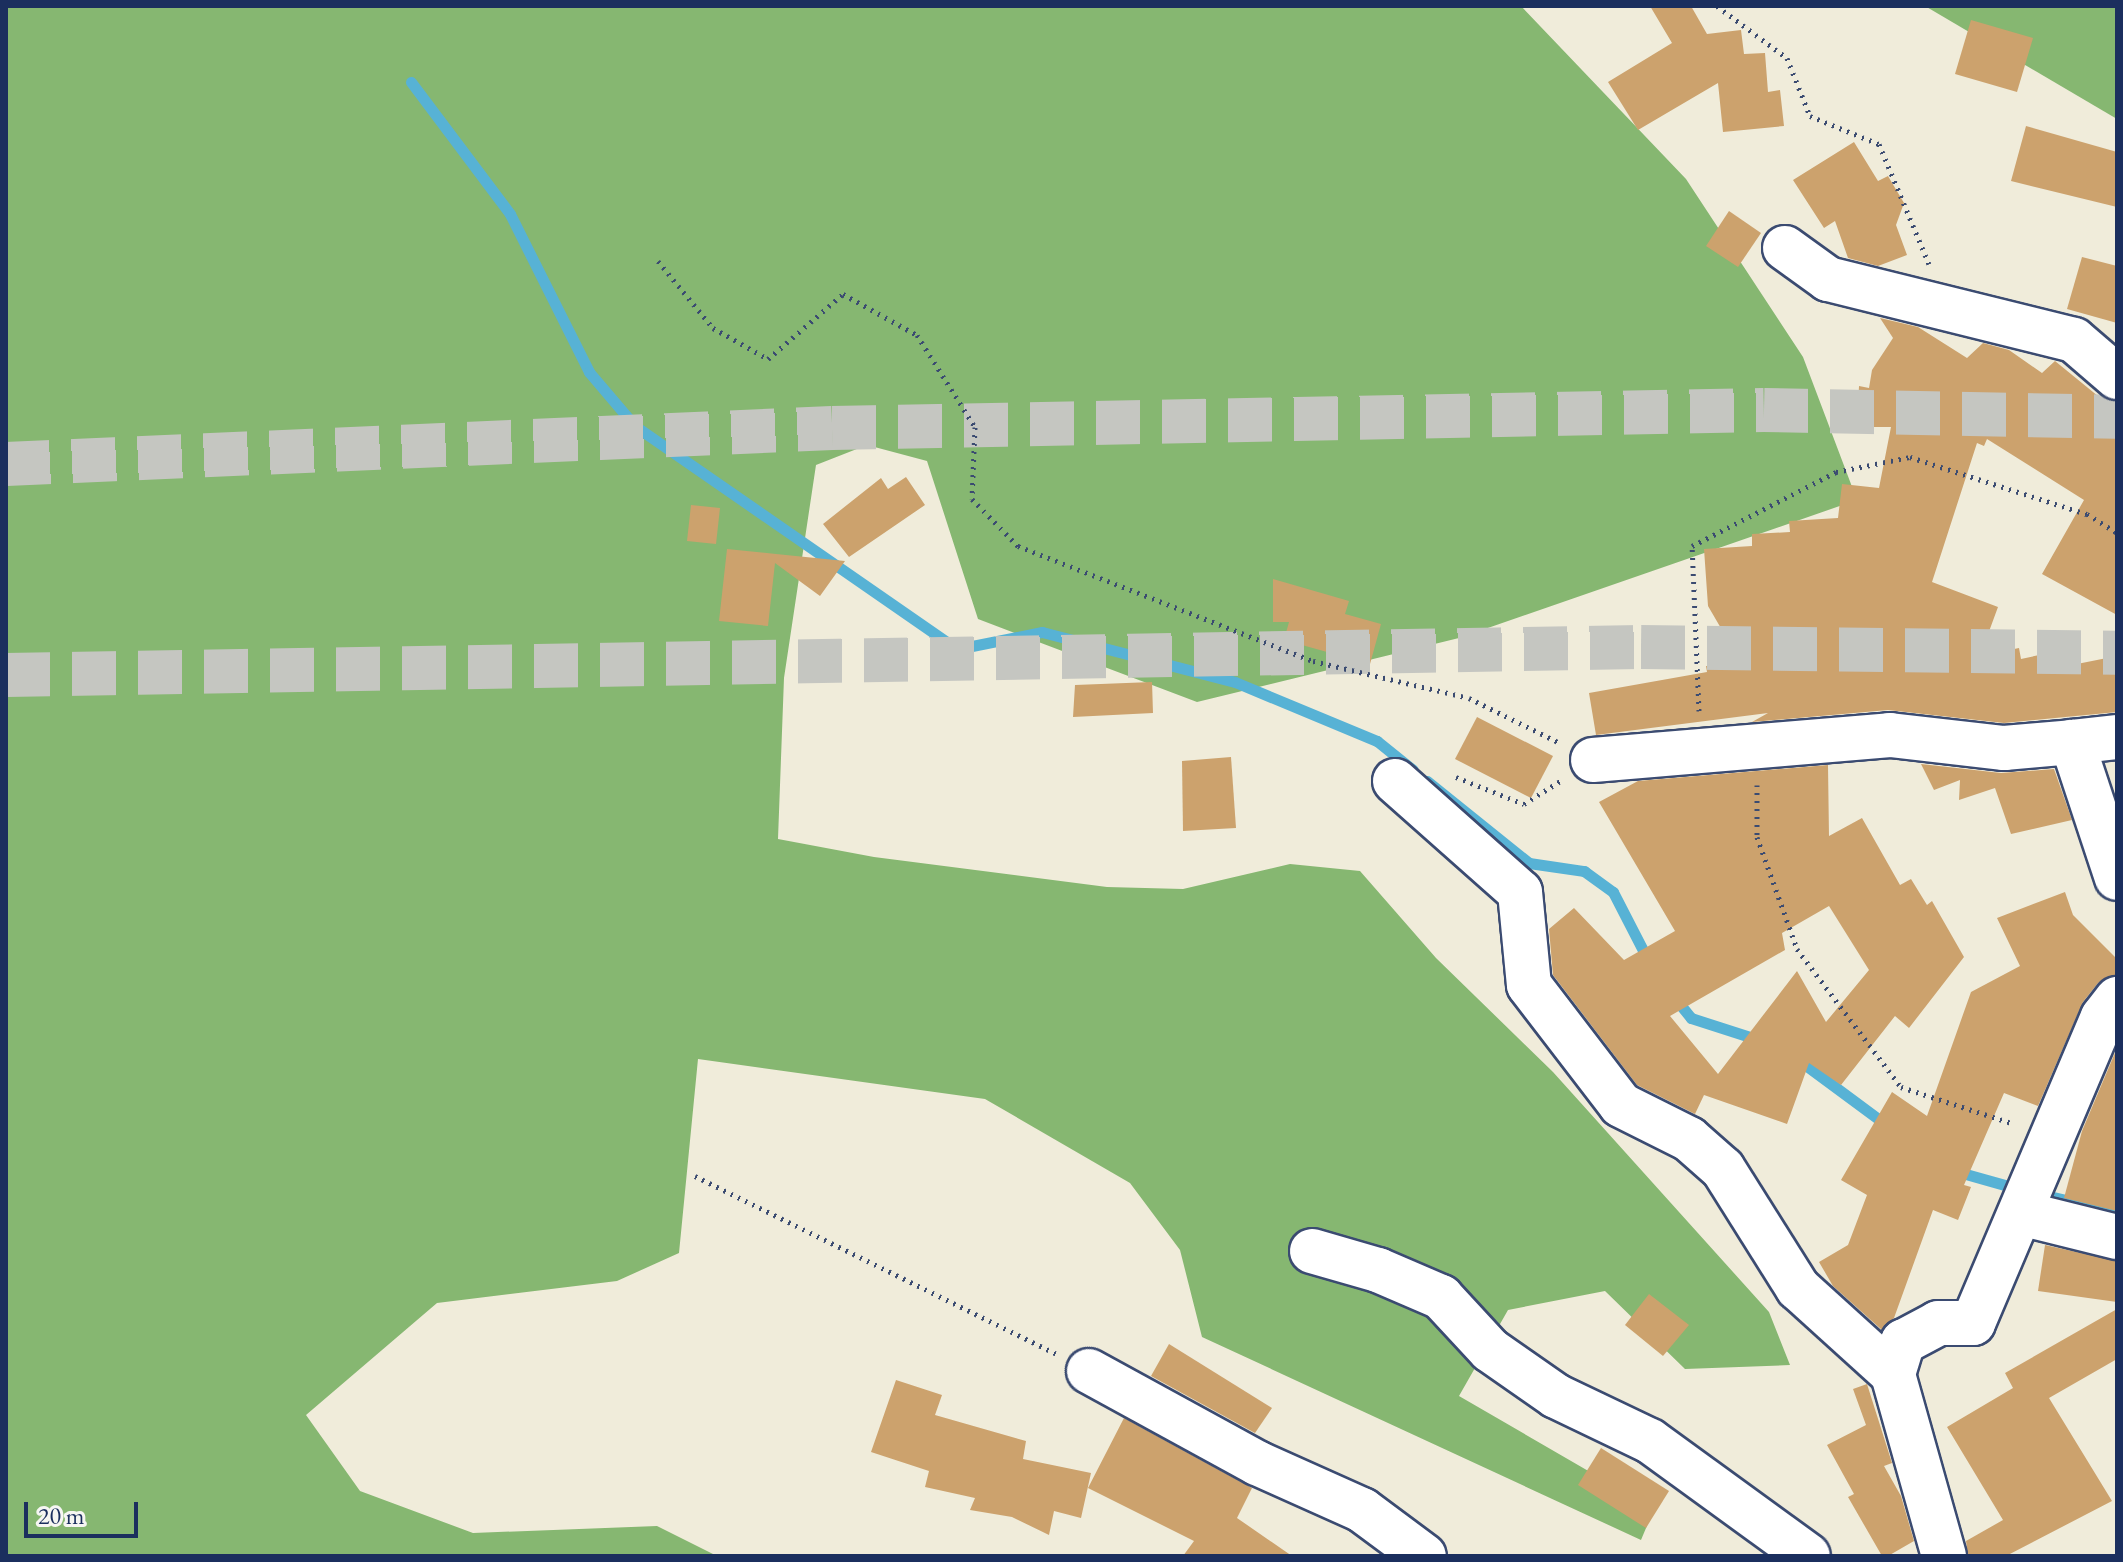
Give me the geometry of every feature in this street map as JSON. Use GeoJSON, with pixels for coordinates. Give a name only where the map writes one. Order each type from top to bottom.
{"type":"FeatureCollection","features":[{"type":"Feature","properties":{"kind":"street"},"geometry":{"type":"LineString","coordinates":[[1785,248],[1828,279],[2074,340],[2117,377]]}},
{"type":"Feature","properties":{"kind":"street"},"geometry":{"type":"LineString","coordinates":[[1593,760],[1890,735],[2004,748],[2117,737]]}},
{"type":"Feature","properties":{"kind":"street"},"geometry":{"type":"LineString","coordinates":[[2072,742],[2117,878]]}},
{"type":"Feature","properties":{"kind":"street"},"geometry":{"type":"LineString","coordinates":[[1395,781],[1520,892],[1529,985],[1621,1105],[1689,1139],[1723,1169],[1798,1288],[1893,1374],[1944,1556]]}},
{"type":"Feature","properties":{"kind":"street"},"geometry":{"type":"LineString","coordinates":[[1893,1374],[1903,1342],[1938,1323],[1973,1323],[2024,1214],[2103,1017],[2117,999]]}},
{"type":"Feature","properties":{"kind":"street"},"geometry":{"type":"LineString","coordinates":[[2024,1214],[2117,1237]]}},
{"type":"Feature","properties":{"kind":"street"},"geometry":{"type":"LineString","coordinates":[[1312,1251],[1378,1270],[1441,1297],[1490,1350],[1545,1389],[1650,1441],[1808,1556]]}},
{"type":"Feature","properties":{"kind":"street"},"geometry":{"type":"LineString","coordinates":[[1089,1371],[1257,1463],[1362,1510],[1424,1556]]}},
{"type":"Feature","properties":{"kind":"path"},"geometry":{"type":"LineString","coordinates":[[1717,6],[1787,58],[1810,116],[1879,144],[1920,235],[1943,307]]}},
{"type":"Feature","properties":{"kind":"path"},"geometry":{"type":"LineString","coordinates":[[658,261],[713,328],[768,359],[843,294],[917,335],[975,427],[972,499],[1018,546],[1313,661],[1469,698],[1593,760]]}},
{"type":"Feature","properties":{"kind":"path"},"geometry":{"type":"LineString","coordinates":[[1701,752],[1692,546],[1836,472],[1910,457],[2087,514],[2117,533]]}},
{"type":"Feature","properties":{"kind":"path"},"geometry":{"type":"LineString","coordinates":[[1757,747],[1757,837],[1797,949],[1901,1087],[2053,1136]]}},
{"type":"Feature","properties":{"kind":"path"},"geometry":{"type":"LineString","coordinates":[[1453,776],[1524,804],[1593,760]]}},
{"type":"Feature","properties":{"kind":"path"},"geometry":{"type":"LineString","coordinates":[[695,1176],[1089,1371]]}},
{"type":"Feature","properties":{"kind":"green space"},"geometry":{"type":"Polygon","coordinates":[[[6,6],[1521,6],[1686,179],[1803,357],[1857,500],[1459,638],[1197,702],[978,619],[927,461],[867,445],[816,465],[784,678],[778,839],[874,857],[1107,887],[1183,889],[1290,864],[1360,871],[1436,958],[1553,1072],[1769,1312],[1790,1365],[1685,1369],[1605,1291],[1508,1310],[1459,1396],[1654,1509],[1641,1540],[1202,1337],[1180,1250],[1130,1183],[985,1099],[698,1059],[679,1253],[617,1281],[437,1303],[306,1415],[360,1491],[473,1533],[657,1526],[717,1556],[6,1556],[6,6]]]}},
{"type":"Feature","properties":{"kind":"green space"},"geometry":{"type":"Polygon","coordinates":[[[1925,6],[2117,6],[2117,119],[1925,6]]]}},
{"type":"Feature","properties":{"kind":"building"},"geometry":{"type":"Polygon","coordinates":[[[1650,6],[1691,6],[1707,34],[1741,30],[1744,54],[1765,53],[1768,92],[1780,90],[1784,126],[1723,132],[1718,83],[1638,130],[1608,82],[1672,43],[1650,6]]]}},
{"type":"Feature","properties":{"kind":"building"},"geometry":{"type":"Polygon","coordinates":[[[1971,20],[2033,38],[2017,92],[1955,74],[1971,20]]]}},
{"type":"Feature","properties":{"kind":"building"},"geometry":{"type":"Polygon","coordinates":[[[2026,126],[2117,152],[2117,207],[2011,181],[2026,126]]]}},
{"type":"Feature","properties":{"kind":"building"},"geometry":{"type":"Polygon","coordinates":[[[1854,142],[1878,181],[1888,176],[1904,203],[1896,225],[1907,255],[1878,266],[1848,258],[1835,221],[1824,228],[1793,180],[1854,142]]]}},
{"type":"Feature","properties":{"kind":"building"},"geometry":{"type":"Polygon","coordinates":[[[1729,211],[1761,233],[1738,267],[1706,246],[1729,211]]]}},
{"type":"Feature","properties":{"kind":"building"},"geometry":{"type":"Polygon","coordinates":[[[2082,257],[2117,266],[2117,323],[2067,309],[2082,257]]]}},
{"type":"Feature","properties":{"kind":"building"},"geometry":{"type":"Polygon","coordinates":[[[1880,318],[1918,327],[1967,358],[1983,343],[2009,350],[2042,373],[2055,361],[2104,401],[2099,407],[2117,422],[2117,615],[2042,574],[2084,500],[1987,439],[1984,446],[1977,443],[1932,582],[1998,607],[1980,656],[2019,648],[2021,659],[2044,654],[2047,670],[2117,656],[2117,712],[2004,723],[1888,710],[1752,722],[1768,713],[1596,735],[1589,693],[1707,672],[1706,666],[1743,666],[1708,606],[1704,549],[1752,546],[1752,534],[1790,532],[1789,521],[1838,518],[1842,484],[1879,488],[1891,427],[1857,427],[1859,386],[1869,388],[1872,370],[1893,338],[1880,318]]]}},
{"type":"Feature","properties":{"kind":"building"},"geometry":{"type":"Polygon","coordinates":[[[906,477],[925,505],[849,557],[823,524],[881,478],[888,489],[906,477]]]}},
{"type":"Feature","properties":{"kind":"building"},"geometry":{"type":"Polygon","coordinates":[[[691,505],[720,508],[716,544],[687,541],[691,505]]]}},
{"type":"Feature","properties":{"kind":"building"},"geometry":{"type":"Polygon","coordinates":[[[727,549],[845,561],[820,596],[775,563],[768,626],[719,621],[727,549]]]}},
{"type":"Feature","properties":{"kind":"building"},"geometry":{"type":"Polygon","coordinates":[[[1273,579],[1349,601],[1345,614],[1381,624],[1370,664],[1284,640],[1289,622],[1273,622],[1273,579]]]}},
{"type":"Feature","properties":{"kind":"building"},"geometry":{"type":"Polygon","coordinates":[[[1152,682],[1153,713],[1073,717],[1075,685],[1152,682]]]}},
{"type":"Feature","properties":{"kind":"building"},"geometry":{"type":"Polygon","coordinates":[[[1477,717],[1553,756],[1531,798],[1455,759],[1477,717]]]}},
{"type":"Feature","properties":{"kind":"building"},"geometry":{"type":"Polygon","coordinates":[[[1231,757],[1236,828],[1183,831],[1182,761],[1231,757]]]}},
{"type":"Feature","properties":{"kind":"building"},"geometry":{"type":"Polygon","coordinates":[[[1921,764],[2001,773],[2054,769],[2072,820],[2011,834],[1995,788],[1959,800],[1960,780],[1934,790],[1921,764]]]}},
{"type":"Feature","properties":{"kind":"building"},"geometry":{"type":"Polygon","coordinates":[[[1828,765],[1829,836],[1862,818],[1900,885],[1911,879],[1927,905],[1932,901],[1964,957],[1909,1028],[1895,1016],[1841,1085],[1809,1063],[1787,1124],[1704,1095],[1695,1114],[1637,1085],[1553,975],[1549,929],[1574,908],[1624,960],[1675,931],[1599,802],[1638,781],[1828,765]],[[1829,906],[1782,933],[1785,950],[1670,1016],[1718,1074],[1797,971],[1826,1022],[1869,970],[1829,906]]]}},
{"type":"Feature","properties":{"kind":"building"},"geometry":{"type":"Polygon","coordinates":[[[2065,892],[2073,915],[2117,959],[2117,975],[2098,983],[2083,1002],[2038,1106],[2004,1093],[1964,1185],[1971,1187],[1958,1220],[1933,1210],[1894,1318],[1882,1330],[1833,1286],[1819,1262],[1848,1245],[1867,1195],[1841,1180],[1892,1092],[1927,1116],[1971,992],[2020,966],[1997,918],[2065,892]]]}},
{"type":"Feature","properties":{"kind":"building"},"geometry":{"type":"Polygon","coordinates":[[[2117,1048],[2117,1211],[2064,1198],[2082,1131],[2117,1048]]]}},
{"type":"Feature","properties":{"kind":"building"},"geometry":{"type":"Polygon","coordinates":[[[2045,1245],[2117,1261],[2117,1302],[2038,1291],[2045,1245]]]}},
{"type":"Feature","properties":{"kind":"building"},"geometry":{"type":"Polygon","coordinates":[[[1649,1294],[1689,1325],[1663,1356],[1625,1325],[1649,1294]]]}},
{"type":"Feature","properties":{"kind":"building"},"geometry":{"type":"Polygon","coordinates":[[[2117,1309],[2117,1359],[2049,1398],[2112,1501],[2006,1556],[1968,1556],[1966,1541],[2003,1520],[1947,1427],[2013,1388],[2005,1373],[2117,1309]]]}},
{"type":"Feature","properties":{"kind":"building"},"geometry":{"type":"Polygon","coordinates":[[[1169,1344],[1272,1408],[1255,1433],[1151,1376],[1169,1344]]]}},
{"type":"Feature","properties":{"kind":"building"},"geometry":{"type":"Polygon","coordinates":[[[896,1380],[942,1395],[935,1415],[1026,1441],[1023,1459],[1091,1473],[1081,1518],[1054,1511],[1049,1535],[1012,1517],[970,1510],[975,1498],[925,1487],[929,1471],[871,1452],[896,1380]]]}},
{"type":"Feature","properties":{"kind":"building"},"geometry":{"type":"Polygon","coordinates":[[[1867,1384],[1892,1463],[1884,1466],[1901,1496],[1914,1541],[1888,1556],[1882,1556],[1848,1497],[1854,1494],[1827,1445],[1866,1425],[1853,1389],[1867,1384]]]}},
{"type":"Feature","properties":{"kind":"building"},"geometry":{"type":"Polygon","coordinates":[[[1124,1418],[1252,1488],[1237,1518],[1292,1556],[1183,1556],[1194,1541],[1088,1488],[1124,1418]]]}},
{"type":"Feature","properties":{"kind":"building"},"geometry":{"type":"Polygon","coordinates":[[[1601,1448],[1669,1491],[1646,1528],[1578,1485],[1601,1448]]]}},
{"type":"Feature","properties":{"kind":"waterway"},"geometry":{"type":"LineString","coordinates":[[411,82],[510,214],[589,372],[635,426],[957,649],[1042,632],[1235,682],[1377,741],[1413,770]]}},
{"type":"Feature","properties":{"kind":"waterway"},"geometry":{"type":"LineString","coordinates":[[1427,781],[1529,863],[1584,871],[1613,892],[1648,960]]}},
{"type":"Feature","properties":{"kind":"waterway"},"geometry":{"type":"LineString","coordinates":[[1674,997],[1691,1018],[1759,1040]]}},
{"type":"Feature","properties":{"kind":"waterway"},"geometry":{"type":"LineString","coordinates":[[1796,1058],[1888,1126]]}},
{"type":"Feature","properties":{"kind":"waterway"},"geometry":{"type":"LineString","coordinates":[[1955,1171],[2019,1189]]}},
{"type":"Feature","properties":{"kind":"waterway"},"geometry":{"type":"LineString","coordinates":[[2036,1193],[2117,1212]]}},
{"type":"Feature","properties":{"kind":"tunnel"},"geometry":{"type":"LineString","coordinates":[[6,464],[832,428],[1764,410],[2117,417]]}},
{"type":"Feature","properties":{"kind":"tunnel"},"geometry":{"type":"LineString","coordinates":[[6,675],[1641,647],[2117,653]]}}]}
